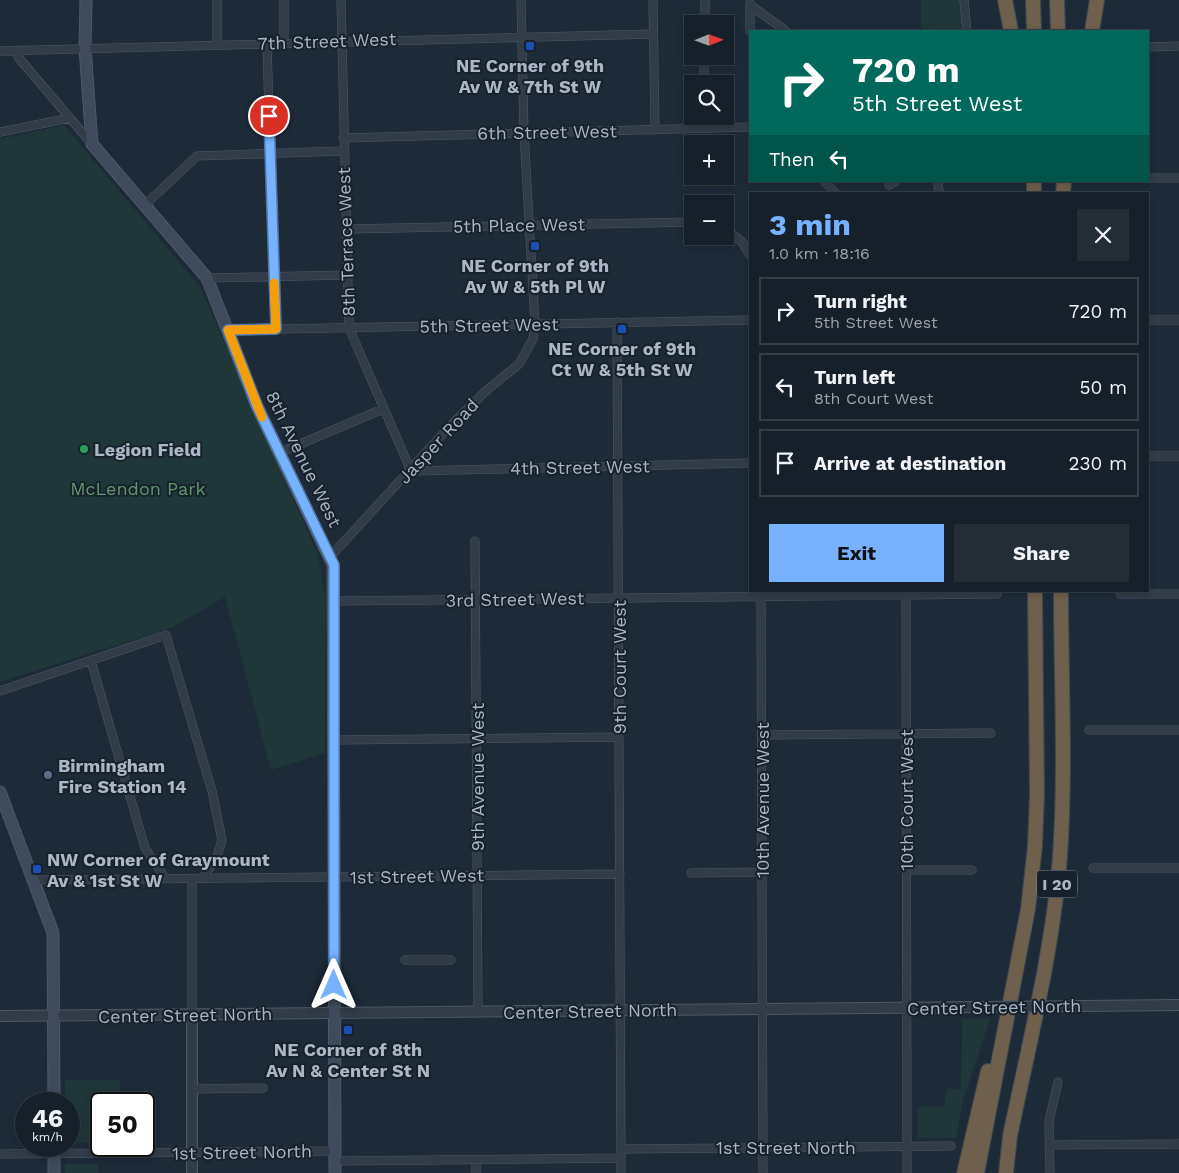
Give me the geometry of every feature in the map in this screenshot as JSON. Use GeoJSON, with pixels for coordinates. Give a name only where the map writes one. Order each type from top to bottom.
{"type":"FeatureCollection","features":[{"type":"Feature","properties":{"kind":"highway"},"geometry":{"type":"LineString","coordinates":[[1005,0],[1011,30]]}},
{"type":"Feature","properties":{"kind":"highway"},"geometry":{"type":"LineString","coordinates":[[1034,0],[1034,30]]}},
{"type":"Feature","properties":{"kind":"highway"},"geometry":{"type":"LineString","coordinates":[[1057,0],[1058,30]]}},
{"type":"Feature","properties":{"kind":"highway"},"geometry":{"type":"LineString","coordinates":[[1092,30],[1097,0]]}},
{"type":"Feature","properties":{"kind":"highway","name":"I 20"},"geometry":{"type":"LineString","coordinates":[[977,1173],[1028,909],[1035,846],[1037,795],[1035,592]]}},
{"type":"Feature","properties":{"kind":"highway","name":"I 20"},"geometry":{"type":"LineString","coordinates":[[1006,1173],[1010,1136],[1054,910],[1060,857],[1062,807],[1061,592]]}},
{"type":"Feature","properties":{"kind":"highway"},"geometry":{"type":"LineString","coordinates":[[964,1173],[981,1095],[1005,1025]]}},
{"type":"Feature","properties":{"kind":"main road"},"geometry":{"type":"LineString","coordinates":[[86,0],[85,48],[92,144]]}},
{"type":"Feature","properties":{"kind":"main road","name":"8th Avenue West"},"geometry":{"type":"LineString","coordinates":[[92,144],[208,278],[257,406],[334,565],[335,1173]]}},
{"type":"Feature","properties":{"kind":"main road"},"geometry":{"type":"LineString","coordinates":[[0,792],[54,933],[54,1092]]}},
{"type":"Feature","properties":{"kind":"main road"},"geometry":{"type":"LineString","coordinates":[[54,1157],[54,1173]]}},
{"type":"Feature","properties":{"kind":"street"},"geometry":{"type":"LineString","coordinates":[[216,44],[217,0]]}},
{"type":"Feature","properties":{"kind":"street"},"geometry":{"type":"LineString","coordinates":[[284,0],[284,42]]}},
{"type":"Feature","properties":{"kind":"street","name":"8th Terrace West"},"geometry":{"type":"LineString","coordinates":[[341,0],[340,41],[349,328],[411,471]]}},
{"type":"Feature","properties":{"kind":"street"},"geometry":{"type":"LineString","coordinates":[[521,0],[524,133],[535,324]]}},
{"type":"Feature","properties":{"kind":"street"},"geometry":{"type":"LineString","coordinates":[[653,0],[655,130]]}},
{"type":"Feature","properties":{"kind":"street"},"geometry":{"type":"LineString","coordinates":[[705,0],[705,15]]}},
{"type":"Feature","properties":{"kind":"street"},"geometry":{"type":"LineString","coordinates":[[964,0],[967,30]]}},
{"type":"Feature","properties":{"kind":"street"},"geometry":{"type":"LineString","coordinates":[[750,2],[750,30]]}},
{"type":"Feature","properties":{"kind":"street"},"geometry":{"type":"LineString","coordinates":[[750,2],[785,30]]}},
{"type":"Feature","properties":{"kind":"street","name":"7th Street West"},"geometry":{"type":"LineString","coordinates":[[0,51],[284,42],[653,34]]}},
{"type":"Feature","properties":{"kind":"street"},"geometry":{"type":"LineString","coordinates":[[267,43],[276,329]]}},
{"type":"Feature","properties":{"kind":"street"},"geometry":{"type":"LineString","coordinates":[[1149,46],[1179,46]]}},
{"type":"Feature","properties":{"kind":"street"},"geometry":{"type":"LineString","coordinates":[[20,50],[18,56],[92,144]]}},
{"type":"Feature","properties":{"kind":"street"},"geometry":{"type":"LineString","coordinates":[[0,132],[70,118]]}},
{"type":"Feature","properties":{"kind":"street","name":"6th Street West"},"geometry":{"type":"LineString","coordinates":[[343,138],[749,128]]}},
{"type":"Feature","properties":{"kind":"street"},"geometry":{"type":"LineString","coordinates":[[145,205],[197,156],[344,151]]}},
{"type":"Feature","properties":{"kind":"street"},"geometry":{"type":"LineString","coordinates":[[1149,178],[1179,178]]}},
{"type":"Feature","properties":{"kind":"street"},"geometry":{"type":"LineString","coordinates":[[825,182],[834,192]]}},
{"type":"Feature","properties":{"kind":"street","name":"5th Place West"},"geometry":{"type":"LineString","coordinates":[[346,229],[684,222]]}},
{"type":"Feature","properties":{"kind":"street"},"geometry":{"type":"LineString","coordinates":[[734,235],[742,242],[749,254]]}},
{"type":"Feature","properties":{"kind":"street"},"geometry":{"type":"LineString","coordinates":[[208,278],[348,275]]}},
{"type":"Feature","properties":{"kind":"street","name":"5th Street West"},"geometry":{"type":"LineString","coordinates":[[228,330],[749,320]]}},
{"type":"Feature","properties":{"kind":"street"},"geometry":{"type":"LineString","coordinates":[[1149,320],[1179,320]]}},
{"type":"Feature","properties":{"kind":"street","name":"9th Court West"},"geometry":{"type":"LineString","coordinates":[[617,322],[621,1173]]}},
{"type":"Feature","properties":{"kind":"street","name":"Jasper Road"},"geometry":{"type":"LineString","coordinates":[[331,556],[456,420],[487,390],[519,364],[533,339],[535,324]]}},
{"type":"Feature","properties":{"kind":"street"},"geometry":{"type":"LineString","coordinates":[[279,453],[383,409]]}},
{"type":"Feature","properties":{"kind":"street"},"geometry":{"type":"LineString","coordinates":[[1149,456],[1179,456]]}},
{"type":"Feature","properties":{"kind":"street","name":"4th Street West"},"geometry":{"type":"LineString","coordinates":[[411,471],[749,463]]}},
{"type":"Feature","properties":{"kind":"street","name":"9th Avenue West"},"geometry":{"type":"LineString","coordinates":[[476,541],[478,1012]]}},
{"type":"Feature","properties":{"kind":"street","name":"10th Court West"},"geometry":{"type":"LineString","coordinates":[[906,593],[907,1173]]}},
{"type":"Feature","properties":{"kind":"street","name":"3rd Street West"},"geometry":{"type":"LineString","coordinates":[[334,601],[618,598],[761,594],[997,594]]}},
{"type":"Feature","properties":{"kind":"street","name":"10th Avenue West"},"geometry":{"type":"LineString","coordinates":[[761,594],[763,1173]]}},
{"type":"Feature","properties":{"kind":"street"},"geometry":{"type":"LineString","coordinates":[[1120,594],[1179,594]]}},
{"type":"Feature","properties":{"kind":"street"},"geometry":{"type":"LineString","coordinates":[[0,691],[166,635],[212,791],[222,840],[216,859],[202,878]]}},
{"type":"Feature","properties":{"kind":"street"},"geometry":{"type":"LineString","coordinates":[[91,660],[145,848],[165,878]]}},
{"type":"Feature","properties":{"kind":"street"},"geometry":{"type":"LineString","coordinates":[[1089,730],[1179,730]]}},
{"type":"Feature","properties":{"kind":"street"},"geometry":{"type":"LineString","coordinates":[[762,735],[991,733]]}},
{"type":"Feature","properties":{"kind":"street"},"geometry":{"type":"LineString","coordinates":[[334,740],[619,737]]}},
{"type":"Feature","properties":{"kind":"street"},"geometry":{"type":"LineString","coordinates":[[1093,868],[1179,868]]}},
{"type":"Feature","properties":{"kind":"street"},"geometry":{"type":"LineString","coordinates":[[906,870],[972,870]]}},
{"type":"Feature","properties":{"kind":"street"},"geometry":{"type":"LineString","coordinates":[[691,873],[762,872]]}},
{"type":"Feature","properties":{"kind":"street","name":"1st Street West"},"geometry":{"type":"LineString","coordinates":[[34,880],[620,874]]}},
{"type":"Feature","properties":{"kind":"street"},"geometry":{"type":"LineString","coordinates":[[192,878],[192,1173]]}},
{"type":"Feature","properties":{"kind":"street"},"geometry":{"type":"LineString","coordinates":[[405,960],[451,960]]}},
{"type":"Feature","properties":{"kind":"street","name":"Center Street North"},"geometry":{"type":"LineString","coordinates":[[0,1016],[1179,1005]]}},
{"type":"Feature","properties":{"kind":"street"},"geometry":{"type":"LineString","coordinates":[[1050,1173],[1050,1112],[1058,1082]]}},
{"type":"Feature","properties":{"kind":"street"},"geometry":{"type":"LineString","coordinates":[[192,1089],[263,1088]]}},
{"type":"Feature","properties":{"kind":"street"},"geometry":{"type":"LineString","coordinates":[[1050,1145],[1179,1144]]}},
{"type":"Feature","properties":{"kind":"street","name":"1st Street North"},"geometry":{"type":"LineString","coordinates":[[621,1149],[951,1146]]}},
{"type":"Feature","properties":{"kind":"street","name":"1st Street North"},"geometry":{"type":"LineString","coordinates":[[80,1150],[476,1160],[621,1158]]}},
{"type":"Feature","properties":{"kind":"street","name":"1st Street North"},"geometry":{"type":"LineString","coordinates":[[0,1154],[15,1153]]}},
{"type":"Feature","properties":{"kind":"street"},"geometry":{"type":"LineString","coordinates":[[476,1160],[476,1173]]}},
{"type":"Feature","properties":{"kind":"green space"},"geometry":{"type":"Polygon","coordinates":[[[921,0],[960,0],[963,30],[921,30],[921,0]]]}},
{"type":"Feature","properties":{"kind":"green space","name":"McLendon Park"},"geometry":{"type":"Polygon","coordinates":[[[64,125],[200,287],[318,555],[325,596],[325,753],[271,770],[225,597],[174,627],[0,682],[0,139],[64,125]]]}},
{"type":"Feature","properties":{"kind":"green space"},"geometry":{"type":"Polygon","coordinates":[[[962,1019],[990,1019],[963,1101],[956,1138],[918,1138],[918,1107],[944,1107],[947,1089],[961,1089],[962,1019]]]}},
{"type":"Feature","properties":{"kind":"green space"},"geometry":{"type":"Polygon","coordinates":[[[65,1080],[120,1080],[120,1092],[90,1092],[90,1143],[80,1143],[80,1092],[65,1092],[65,1080]]]}},
{"type":"Feature","properties":{"kind":"green space"},"geometry":{"type":"Polygon","coordinates":[[[65,1164],[98,1164],[98,1173],[65,1173],[65,1164]]]}},
{"type":"Feature","properties":{"kind":"slow traffic"},"geometry":{"type":"LineString","coordinates":[[262,417],[228,330],[276,329],[274,283]]}},
{"type":"Feature","properties":{"kind":"place","name":"NE Corner of 9th Av W & 7th St W"},"geometry":{"type":"Point","coordinates":[530,46]}},
{"type":"Feature","properties":{"kind":"place","name":"NE Corner of 9th Av W & 5th Pl W"},"geometry":{"type":"Point","coordinates":[535,246]}},
{"type":"Feature","properties":{"kind":"place","name":"NE Corner of 9th Ct W & 5th St W"},"geometry":{"type":"Point","coordinates":[622,329]}},
{"type":"Feature","properties":{"kind":"place","name":"Legion Field"},"geometry":{"type":"Point","coordinates":[84,449]}},
{"type":"Feature","properties":{"kind":"place","name":"Birmingham Fire Station 14"},"geometry":{"type":"Point","coordinates":[48,775]}},
{"type":"Feature","properties":{"kind":"place","name":"NW Corner of Graymount Av & 1st St W"},"geometry":{"type":"Point","coordinates":[37,869]}},
{"type":"Feature","properties":{"kind":"place","name":"NE Corner of 8th Av N & Center St N"},"geometry":{"type":"Point","coordinates":[348,1030]}},
{"type":"Feature","properties":{"kind":"route"},"geometry":{"type":"LineString","coordinates":[[269,116],[276,329],[228,330],[257,406],[334,565],[334,985]]}}]}
